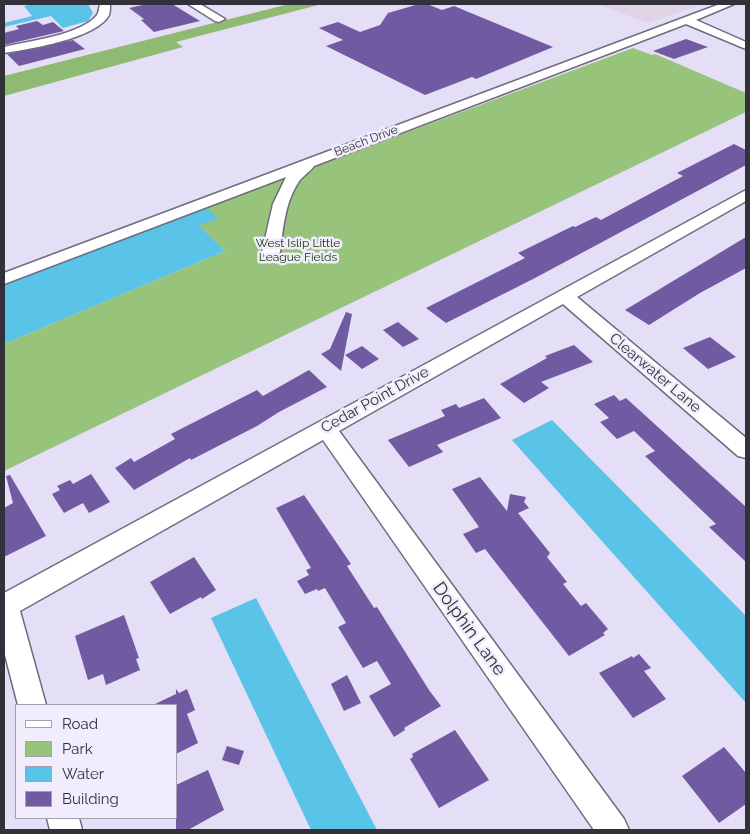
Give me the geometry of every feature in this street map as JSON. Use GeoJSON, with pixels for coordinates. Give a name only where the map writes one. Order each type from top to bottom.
{"type":"FeatureCollection","features":[{"type":"Feature","properties":{"kind":"street"},"geometry":{"type":"LineString","coordinates":[[4,50],[95,25],[107,10],[105,4]]}},
{"type":"Feature","properties":{"kind":"street"},"geometry":{"type":"LineString","coordinates":[[194,4],[219,19]]}},
{"type":"Feature","properties":{"kind":"street","name":"Beach Drive"},"geometry":{"type":"LineString","coordinates":[[4,279],[729,4]]}},
{"type":"Feature","properties":{"kind":"street"},"geometry":{"type":"LineString","coordinates":[[686,20],[746,46]]}},
{"type":"Feature","properties":{"kind":"street"},"geometry":{"type":"LineString","coordinates":[[271,252],[274,229],[290,181],[301,169],[336,152]]}},
{"type":"Feature","properties":{"kind":"street","name":"Cedar Point Drive"},"geometry":{"type":"LineString","coordinates":[[4,606],[746,195]]}},
{"type":"Feature","properties":{"kind":"street","name":"Clearwater Lane"},"geometry":{"type":"LineString","coordinates":[[564,296],[746,450]]}},
{"type":"Feature","properties":{"kind":"street","name":"Dolphin Lane"},"geometry":{"type":"LineString","coordinates":[[325,427],[613,830]]}},
{"type":"Feature","properties":{"kind":"street"},"geometry":{"type":"LineString","coordinates":[[4,606],[32,704]]}},
{"type":"Feature","properties":{"kind":"shaded area"},"geometry":{"type":"Polygon","coordinates":[[[597,4],[703,4],[648,23],[597,4]]]}},
{"type":"Feature","properties":{"kind":"green space"},"geometry":{"type":"Polygon","coordinates":[[[289,4],[322,4],[176,42],[183,47],[4,96],[4,76],[289,4]]]}},
{"type":"Feature","properties":{"kind":"green space","name":"West Islip Little League Fields"},"geometry":{"type":"Polygon","coordinates":[[[633,48],[652,55],[655,54],[746,93],[746,112],[4,471],[4,344],[225,251],[199,225],[207,207],[633,48]]]}},
{"type":"Feature","properties":{"kind":"water"},"geometry":{"type":"Polygon","coordinates":[[[34,4],[88,4],[93,13],[88,21],[63,28],[51,16],[4,27],[4,23],[32,16],[24,6],[34,4]]]}},
{"type":"Feature","properties":{"kind":"water"},"geometry":{"type":"Polygon","coordinates":[[[207,207],[218,219],[199,225],[225,251],[4,344],[4,283],[207,207]]]}},
{"type":"Feature","properties":{"kind":"water"},"geometry":{"type":"Polygon","coordinates":[[[552,420],[746,616],[746,703],[512,440],[552,420]]]}},
{"type":"Feature","properties":{"kind":"water"},"geometry":{"type":"Polygon","coordinates":[[[256,598],[377,830],[311,830],[211,618],[256,598]]]}},
{"type":"Feature","properties":{"kind":"building"},"geometry":{"type":"Polygon","coordinates":[[[147,4],[172,4],[200,21],[154,32],[141,20],[144,19],[129,8],[147,4]]]}},
{"type":"Feature","properties":{"kind":"building"},"geometry":{"type":"Polygon","coordinates":[[[419,4],[427,4],[442,10],[454,6],[553,47],[476,79],[472,77],[425,95],[326,46],[343,40],[319,28],[338,22],[360,32],[380,25],[388,13],[419,4]]]}},
{"type":"Feature","properties":{"kind":"building"},"geometry":{"type":"Polygon","coordinates":[[[37,21],[43,25],[53,22],[64,31],[4,45],[4,33],[19,29],[16,26],[37,21]]]}},
{"type":"Feature","properties":{"kind":"building"},"geometry":{"type":"Polygon","coordinates":[[[686,39],[708,47],[674,59],[653,51],[686,39]]]}},
{"type":"Feature","properties":{"kind":"building"},"geometry":{"type":"Polygon","coordinates":[[[73,40],[85,49],[19,66],[7,54],[73,40]]]}},
{"type":"Feature","properties":{"kind":"building"},"geometry":{"type":"Polygon","coordinates":[[[734,144],[746,150],[746,165],[535,278],[446,323],[426,308],[525,258],[518,253],[573,226],[575,227],[596,217],[601,220],[683,176],[677,173],[734,144]]]}},
{"type":"Feature","properties":{"kind":"building"},"geometry":{"type":"Polygon","coordinates":[[[746,237],[746,268],[700,293],[649,325],[625,310],[746,237]]]}},
{"type":"Feature","properties":{"kind":"building"},"geometry":{"type":"Polygon","coordinates":[[[346,312],[352,314],[341,371],[321,354],[330,349],[346,312]]]}},
{"type":"Feature","properties":{"kind":"building"},"geometry":{"type":"Polygon","coordinates":[[[398,322],[419,339],[403,347],[383,330],[398,322]]]}},
{"type":"Feature","properties":{"kind":"building"},"geometry":{"type":"Polygon","coordinates":[[[710,337],[736,357],[708,369],[683,348],[710,337]]]}},
{"type":"Feature","properties":{"kind":"building"},"geometry":{"type":"Polygon","coordinates":[[[574,345],[593,362],[541,382],[549,388],[524,403],[500,384],[547,358],[545,356],[574,345]]]}},
{"type":"Feature","properties":{"kind":"building"},"geometry":{"type":"Polygon","coordinates":[[[362,346],[379,359],[362,369],[345,355],[362,346]]]}},
{"type":"Feature","properties":{"kind":"building"},"geometry":{"type":"Polygon","coordinates":[[[309,370],[327,387],[279,412],[257,426],[191,460],[190,458],[134,490],[115,468],[131,458],[134,462],[175,439],[171,434],[257,390],[263,396],[309,370]]]}},
{"type":"Feature","properties":{"kind":"building"},"geometry":{"type":"Polygon","coordinates":[[[614,395],[620,401],[626,398],[746,507],[746,562],[709,527],[716,524],[645,456],[655,451],[634,431],[617,439],[600,422],[609,418],[594,404],[614,395]]]}},
{"type":"Feature","properties":{"kind":"building"},"geometry":{"type":"Polygon","coordinates":[[[484,398],[501,418],[437,445],[443,452],[409,467],[388,440],[445,416],[441,410],[456,404],[459,408],[484,398]]]}},
{"type":"Feature","properties":{"kind":"building"},"geometry":{"type":"Polygon","coordinates":[[[91,474],[110,502],[89,513],[83,503],[64,513],[52,494],[60,490],[57,486],[70,480],[73,484],[91,474]]]}},
{"type":"Feature","properties":{"kind":"building"},"geometry":{"type":"Polygon","coordinates":[[[10,475],[46,536],[4,557],[4,508],[13,503],[6,476],[10,475]]]}},
{"type":"Feature","properties":{"kind":"building"},"geometry":{"type":"Polygon","coordinates":[[[480,477],[507,511],[510,494],[526,497],[524,502],[529,508],[518,513],[550,553],[547,557],[567,582],[563,584],[581,606],[586,603],[608,629],[603,633],[605,635],[569,656],[485,549],[476,553],[463,534],[479,527],[452,489],[480,477]]]}},
{"type":"Feature","properties":{"kind":"building"},"geometry":{"type":"Polygon","coordinates":[[[304,495],[351,564],[347,566],[374,608],[377,607],[441,706],[404,728],[405,730],[394,737],[369,696],[391,684],[377,661],[363,668],[338,627],[346,623],[325,588],[305,594],[297,581],[309,575],[306,570],[311,568],[276,508],[304,495]]]}},
{"type":"Feature","properties":{"kind":"building"},"geometry":{"type":"Polygon","coordinates":[[[194,557],[216,590],[202,599],[201,597],[170,614],[150,582],[194,557]]]}},
{"type":"Feature","properties":{"kind":"building"},"geometry":{"type":"Polygon","coordinates":[[[124,615],[139,658],[136,659],[140,670],[106,685],[103,674],[88,680],[75,636],[124,615]]]}},
{"type":"Feature","properties":{"kind":"building"},"geometry":{"type":"Polygon","coordinates":[[[639,654],[651,668],[644,671],[666,699],[633,718],[599,673],[639,654]]]}},
{"type":"Feature","properties":{"kind":"building"},"geometry":{"type":"Polygon","coordinates":[[[347,675],[361,703],[344,711],[331,684],[347,675]]]}},
{"type":"Feature","properties":{"kind":"building"},"geometry":{"type":"Polygon","coordinates":[[[176,689],[179,693],[187,689],[195,710],[187,714],[198,743],[178,753],[178,704],[155,704],[176,694],[176,689]]]}},
{"type":"Feature","properties":{"kind":"building"},"geometry":{"type":"Polygon","coordinates":[[[455,730],[489,780],[439,808],[410,759],[413,757],[412,754],[455,730]]]}},
{"type":"Feature","properties":{"kind":"building"},"geometry":{"type":"Polygon","coordinates":[[[227,746],[244,751],[239,765],[222,760],[227,746]]]}},
{"type":"Feature","properties":{"kind":"building"},"geometry":{"type":"Polygon","coordinates":[[[724,747],[746,773],[746,804],[719,823],[682,776],[724,747]]]}},
{"type":"Feature","properties":{"kind":"building"},"geometry":{"type":"Polygon","coordinates":[[[208,770],[224,810],[188,830],[176,830],[176,819],[178,819],[178,784],[208,770]]]}}]}
